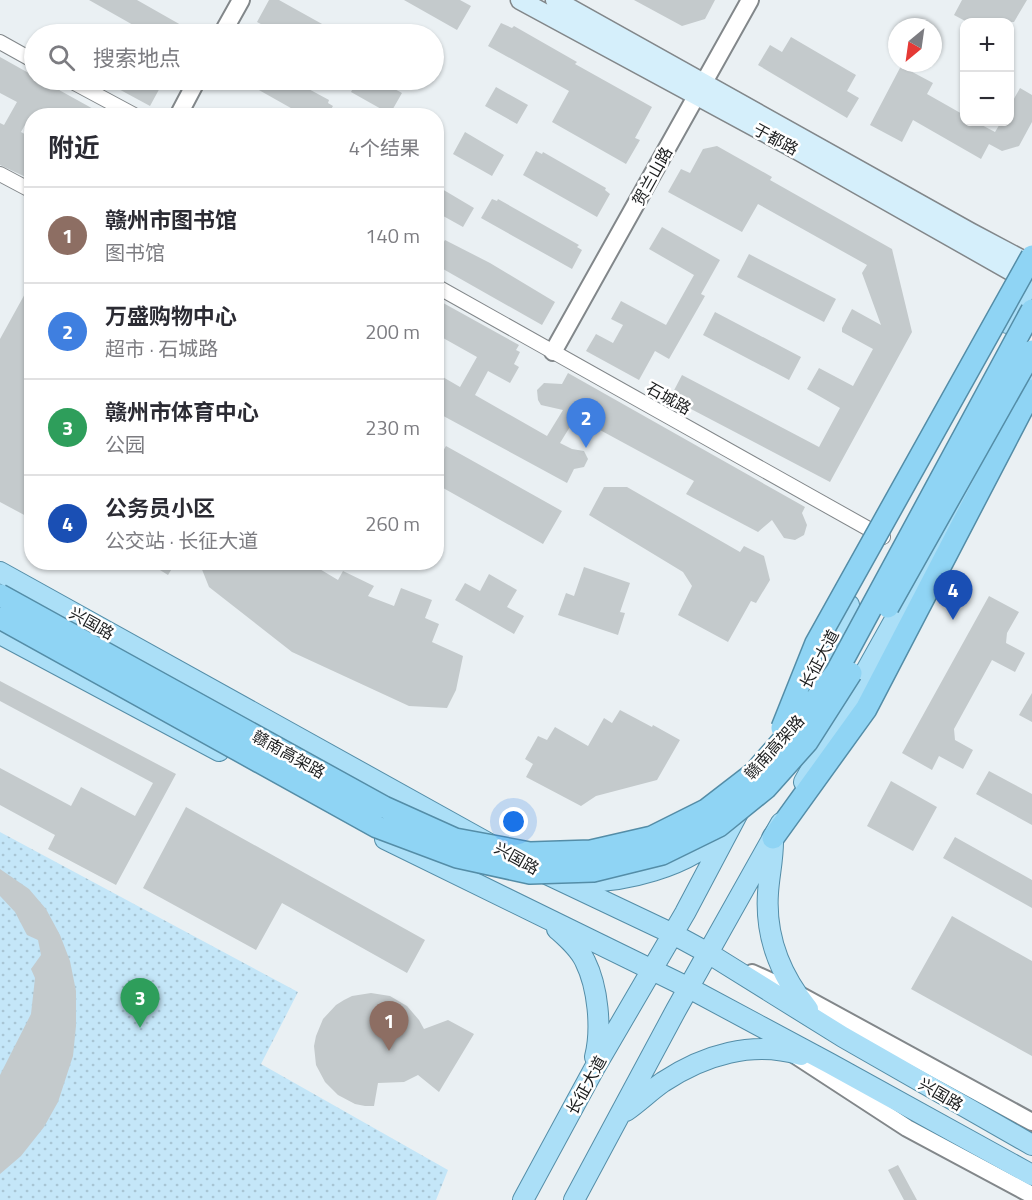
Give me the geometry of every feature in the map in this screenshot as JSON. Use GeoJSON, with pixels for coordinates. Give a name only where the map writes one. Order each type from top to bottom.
{"type":"FeatureCollection","features":[{"type":"Feature","properties":{"kind":"highway"},"geometry":{"type":"LineString","coordinates":[[782,728],[816,643],[1032,256]]}},
{"type":"Feature","properties":{"kind":"highway","name":"赣南高架路"},"geometry":{"type":"LineString","coordinates":[[0,595],[384,807],[455,838],[530,853],[591,851],[652,837],[706,810],[754,773],[792,730],[837,671],[1032,310]]}},
{"type":"Feature","properties":{"kind":"highway","name":"赣南高架路"},"geometry":{"type":"LineString","coordinates":[[0,618],[377,827],[457,857],[530,873],[593,871],[662,854],[718,826],[766,788],[807,742],[848,679],[1032,351]]}},
{"type":"Feature","properties":{"kind":"highway"},"geometry":{"type":"LineString","coordinates":[[773,838],[866,709],[1032,390]]}},
{"type":"Feature","properties":{"kind":"main road","name":"于都路"},"geometry":{"type":"LineString","coordinates":[[520,0],[700,89]]}},
{"type":"Feature","properties":{"kind":"main road","name":"于都路"},"geometry":{"type":"LineString","coordinates":[[555,0],[797,150],[1031,277]]}},
{"type":"Feature","properties":{"kind":"main road","name":"长征大道"},"geometry":{"type":"LineString","coordinates":[[523,1200],[585,1086],[673,934],[885,538],[1031,277]]}},
{"type":"Feature","properties":{"kind":"main road"},"geometry":{"type":"LineString","coordinates":[[574,1200],[708,953],[1032,373]]}},
{"type":"Feature","properties":{"kind":"main road","name":"兴国路"},"geometry":{"type":"LineString","coordinates":[[0,572],[556,880],[673,934],[708,953],[843,1037],[1032,1145]]}},
{"type":"Feature","properties":{"kind":"main road","name":"兴国路"},"geometry":{"type":"LineString","coordinates":[[0,634],[363,828],[689,988],[1032,1175]]}},
{"type":"Feature","properties":{"kind":"main road"},"geometry":{"type":"LineString","coordinates":[[556,880],[597,881],[657,870],[708,844],[734,821]]}},
{"type":"Feature","properties":{"kind":"main road"},"geometry":{"type":"LineString","coordinates":[[773,838],[773,861],[768,894],[770,928],[778,960],[794,992],[816,1019],[829,1030],[843,1037]]}},
{"type":"Feature","properties":{"kind":"main road"},"geometry":{"type":"LineString","coordinates":[[522,906],[537,913],[563,934],[584,960],[590,975],[599,1029],[595,1057],[585,1086]]}},
{"type":"Feature","properties":{"kind":"main road"},"geometry":{"type":"LineString","coordinates":[[620,1115],[679,1073],[734,1050],[753,1048],[791,1052],[829,1063]]}},
{"type":"Feature","properties":{"kind":"street"},"geometry":{"type":"LineString","coordinates":[[228,24],[241,0]]}},
{"type":"Feature","properties":{"kind":"street","name":"贺兰山路"},"geometry":{"type":"LineString","coordinates":[[553,352],[750,0]]}},
{"type":"Feature","properties":{"kind":"street"},"geometry":{"type":"LineString","coordinates":[[0,42],[24,55]]}},
{"type":"Feature","properties":{"kind":"street"},"geometry":{"type":"LineString","coordinates":[[88,90],[121,108]]}},
{"type":"Feature","properties":{"kind":"street"},"geometry":{"type":"LineString","coordinates":[[182,108],[192,90]]}},
{"type":"Feature","properties":{"kind":"street"},"geometry":{"type":"LineString","coordinates":[[0,174],[24,187]]}},
{"type":"Feature","properties":{"kind":"street","name":"石城路"},"geometry":{"type":"LineString","coordinates":[[444,291],[885,538]]}},
{"type":"Feature","properties":{"kind":"street"},"geometry":{"type":"LineString","coordinates":[[708,953],[794,992],[1032,1122]]}},
{"type":"Feature","properties":{"kind":"street"},"geometry":{"type":"LineString","coordinates":[[689,988],[907,1128],[1032,1195]]}},
{"type":"Feature","properties":{"kind":"shaded area"},"geometry":{"type":"Polygon","coordinates":[[[0,832],[298,992],[261,1064],[448,1170],[436,1200],[0,1200],[0,832]]]}},
{"type":"Feature","properties":{"kind":"building"},"geometry":{"type":"Polygon","coordinates":[[[89,0],[137,0],[179,24],[131,24],[89,0]]]}},
{"type":"Feature","properties":{"kind":"building"},"geometry":{"type":"Polygon","coordinates":[[[269,0],[279,0],[322,24],[261,24],[257,22],[269,0]]]}},
{"type":"Feature","properties":{"kind":"building"},"geometry":{"type":"Polygon","coordinates":[[[404,0],[460,0],[471,6],[457,30],[404,0]]]}},
{"type":"Feature","properties":{"kind":"building"},"geometry":{"type":"Polygon","coordinates":[[[634,0],[715,0],[705,19],[682,26],[634,0]]]}},
{"type":"Feature","properties":{"kind":"building"},"geometry":{"type":"Polygon","coordinates":[[[962,0],[1027,0],[1014,22],[1014,18],[960,18],[954,15],[962,0]]]}},
{"type":"Feature","properties":{"kind":"building"},"geometry":{"type":"Polygon","coordinates":[[[501,23],[512,28],[514,26],[577,62],[575,64],[652,107],[635,138],[640,140],[626,164],[552,122],[569,91],[488,46],[501,23]]]}},
{"type":"Feature","properties":{"kind":"building"},"geometry":{"type":"Polygon","coordinates":[[[791,37],[856,75],[847,91],[859,98],[847,118],[758,65],[770,45],[782,52],[791,37]]]}},
{"type":"Feature","properties":{"kind":"building"},"geometry":{"type":"Polygon","coordinates":[[[0,57],[24,70],[24,90],[59,90],[92,108],[24,108],[24,127],[21,132],[24,134],[24,176],[0,165],[0,123],[4,125],[17,102],[0,93],[0,57]]]}},
{"type":"Feature","properties":{"kind":"building"},"geometry":{"type":"Polygon","coordinates":[[[898,72],[912,72],[933,83],[927,94],[960,113],[960,126],[984,126],[995,132],[999,126],[1014,126],[1014,99],[1020,88],[1032,95],[1032,122],[1019,146],[1002,151],[989,144],[981,159],[913,120],[902,142],[870,125],[898,72]]]}},
{"type":"Feature","properties":{"kind":"building"},"geometry":{"type":"Polygon","coordinates":[[[496,87],[528,105],[517,124],[485,106],[496,87]]]}},
{"type":"Feature","properties":{"kind":"building"},"geometry":{"type":"Polygon","coordinates":[[[120,90],[159,90],[150,106],[120,90]]]}},
{"type":"Feature","properties":{"kind":"building"},"geometry":{"type":"Polygon","coordinates":[[[259,90],[310,90],[329,100],[328,103],[333,106],[332,108],[291,108],[259,90]]]}},
{"type":"Feature","properties":{"kind":"building"},"geometry":{"type":"Polygon","coordinates":[[[352,90],[396,90],[402,93],[393,108],[379,108],[351,92],[352,90]]]}},
{"type":"Feature","properties":{"kind":"building"},"geometry":{"type":"Polygon","coordinates":[[[465,132],[504,155],[492,176],[453,154],[465,132]]]}},
{"type":"Feature","properties":{"kind":"building"},"geometry":{"type":"Polygon","coordinates":[[[717,146],[772,177],[770,180],[892,249],[912,332],[830,482],[670,398],[682,375],[819,447],[840,408],[807,389],[819,368],[853,386],[873,349],[842,332],[852,309],[881,325],[862,273],[867,265],[758,204],[742,232],[668,192],[681,169],[690,173],[703,149],[717,146]]]}},
{"type":"Feature","properties":{"kind":"building"},"geometry":{"type":"Polygon","coordinates":[[[536,151],[542,154],[543,152],[606,188],[605,190],[610,194],[597,217],[523,175],[536,151]]]}},
{"type":"Feature","properties":{"kind":"building"},"geometry":{"type":"Polygon","coordinates":[[[444,190],[474,208],[463,227],[444,216],[444,190]]]}},
{"type":"Feature","properties":{"kind":"building"},"geometry":{"type":"Polygon","coordinates":[[[492,199],[497,201],[498,199],[579,245],[577,247],[582,250],[572,269],[481,218],[492,199]]]}},
{"type":"Feature","properties":{"kind":"building"},"geometry":{"type":"Polygon","coordinates":[[[662,227],[720,260],[701,294],[705,296],[669,359],[655,351],[639,380],[586,351],[596,334],[613,343],[623,325],[611,319],[621,301],[666,325],[694,275],[649,249],[662,227]]]}},
{"type":"Feature","properties":{"kind":"building"},"geometry":{"type":"Polygon","coordinates":[[[445,240],[490,263],[555,302],[542,325],[444,270],[445,240]]]}},
{"type":"Feature","properties":{"kind":"building"},"geometry":{"type":"Polygon","coordinates":[[[749,254],[836,299],[824,322],[737,277],[749,254]]]}},
{"type":"Feature","properties":{"kind":"building"},"geometry":{"type":"Polygon","coordinates":[[[24,296],[24,515],[0,502],[0,339],[24,296]]]}},
{"type":"Feature","properties":{"kind":"building"},"geometry":{"type":"Polygon","coordinates":[[[444,303],[519,345],[516,350],[520,352],[514,364],[519,367],[510,383],[488,371],[475,395],[547,436],[563,410],[541,405],[537,390],[544,383],[562,384],[568,373],[805,507],[802,513],[807,525],[804,535],[795,540],[784,538],[772,520],[758,532],[686,494],[694,481],[576,417],[560,443],[572,449],[584,451],[588,459],[584,467],[574,469],[567,483],[444,416],[444,378],[460,387],[477,357],[444,338],[444,303]]]}},
{"type":"Feature","properties":{"kind":"building"},"geometry":{"type":"Polygon","coordinates":[[[715,312],[801,357],[789,380],[703,335],[715,312]]]}},
{"type":"Feature","properties":{"kind":"building"},"geometry":{"type":"Polygon","coordinates":[[[446,446],[562,511],[543,544],[444,488],[444,449],[446,446]]]}},
{"type":"Feature","properties":{"kind":"building"},"geometry":{"type":"Polygon","coordinates":[[[604,487],[627,487],[740,552],[744,546],[764,556],[770,580],[756,603],[751,601],[728,642],[678,615],[692,586],[683,572],[589,515],[604,487]]]}},
{"type":"Feature","properties":{"kind":"building"},"geometry":{"type":"Polygon","coordinates":[[[584,567],[630,583],[620,612],[625,613],[618,635],[558,615],[566,593],[574,596],[584,567]]]}},
{"type":"Feature","properties":{"kind":"building"},"geometry":{"type":"Polygon","coordinates":[[[160,570],[171,570],[168,575],[160,570]]]}},
{"type":"Feature","properties":{"kind":"building"},"geometry":{"type":"Polygon","coordinates":[[[202,570],[321,570],[338,580],[343,571],[374,586],[368,596],[394,606],[401,588],[432,600],[425,618],[439,624],[432,642],[463,656],[456,690],[447,708],[409,706],[292,652],[209,587],[202,570]]]}},
{"type":"Feature","properties":{"kind":"building"},"geometry":{"type":"Polygon","coordinates":[[[489,574],[517,590],[507,607],[524,616],[514,634],[455,600],[465,583],[480,591],[489,574]]]}},
{"type":"Feature","properties":{"kind":"building"},"geometry":{"type":"Polygon","coordinates":[[[989,596],[1019,612],[1007,633],[1006,643],[1025,653],[1015,672],[992,660],[954,729],[955,740],[973,750],[963,769],[939,756],[932,770],[902,753],[989,596]]]}},
{"type":"Feature","properties":{"kind":"building"},"geometry":{"type":"Polygon","coordinates":[[[0,681],[176,774],[116,885],[48,849],[55,835],[0,805],[0,768],[71,806],[81,787],[135,816],[153,783],[0,701],[0,681]]]}},
{"type":"Feature","properties":{"kind":"building"},"geometry":{"type":"Polygon","coordinates":[[[1032,693],[1032,722],[1019,715],[1032,693]]]}},
{"type":"Feature","properties":{"kind":"building"},"geometry":{"type":"Polygon","coordinates":[[[620,710],[680,740],[657,780],[596,796],[581,806],[526,777],[533,764],[525,759],[538,736],[547,740],[555,727],[588,746],[604,718],[612,723],[620,710]]]}},
{"type":"Feature","properties":{"kind":"building"},"geometry":{"type":"Polygon","coordinates":[[[989,771],[1032,794],[1032,825],[976,794],[989,771]]]}},
{"type":"Feature","properties":{"kind":"building"},"geometry":{"type":"Polygon","coordinates":[[[891,781],[937,807],[913,851],[867,826],[891,781]]]}},
{"type":"Feature","properties":{"kind":"building"},"geometry":{"type":"Polygon","coordinates":[[[186,807],[425,940],[407,973],[282,903],[256,950],[143,888],[186,807]]]}},
{"type":"Feature","properties":{"kind":"building"},"geometry":{"type":"Polygon","coordinates":[[[955,837],[1032,880],[1032,908],[943,858],[955,837]]]}},
{"type":"Feature","properties":{"kind":"building"},"geometry":{"type":"Polygon","coordinates":[[[0,869],[29,889],[46,909],[60,935],[70,961],[76,991],[76,1026],[73,1056],[58,1102],[44,1127],[21,1156],[0,1174],[0,1075],[31,1014],[35,978],[31,969],[41,955],[38,940],[27,935],[15,912],[0,896],[0,869]]]}},
{"type":"Feature","properties":{"kind":"building"},"geometry":{"type":"Polygon","coordinates":[[[952,916],[1032,961],[1032,1056],[911,989],[952,916]]]}},
{"type":"Feature","properties":{"kind":"building"},"geometry":{"type":"Polygon","coordinates":[[[371,993],[390,996],[407,1006],[424,1029],[448,1020],[474,1034],[439,1092],[418,1075],[404,1082],[378,1083],[374,1106],[365,1106],[355,1104],[338,1095],[325,1082],[316,1065],[314,1046],[323,1019],[344,1000],[352,996],[371,993]]]}},
{"type":"Feature","properties":{"kind":"building"},"geometry":{"type":"Polygon","coordinates":[[[898,1165],[917,1200],[904,1200],[888,1170],[898,1165]]]}},
{"type":"Feature","properties":{"kind":"place","name":"万盛购物中心"},"geometry":{"type":"Point","coordinates":[586,448]}},
{"type":"Feature","properties":{"kind":"place","name":"公务员小区"},"geometry":{"type":"Point","coordinates":[953,620]}},
{"type":"Feature","properties":{"kind":"place","name":"赣州市体育中心"},"geometry":{"type":"Point","coordinates":[140,1028]}},
{"type":"Feature","properties":{"kind":"place","name":"赣州市图书馆"},"geometry":{"type":"Point","coordinates":[389,1051]}}]}
